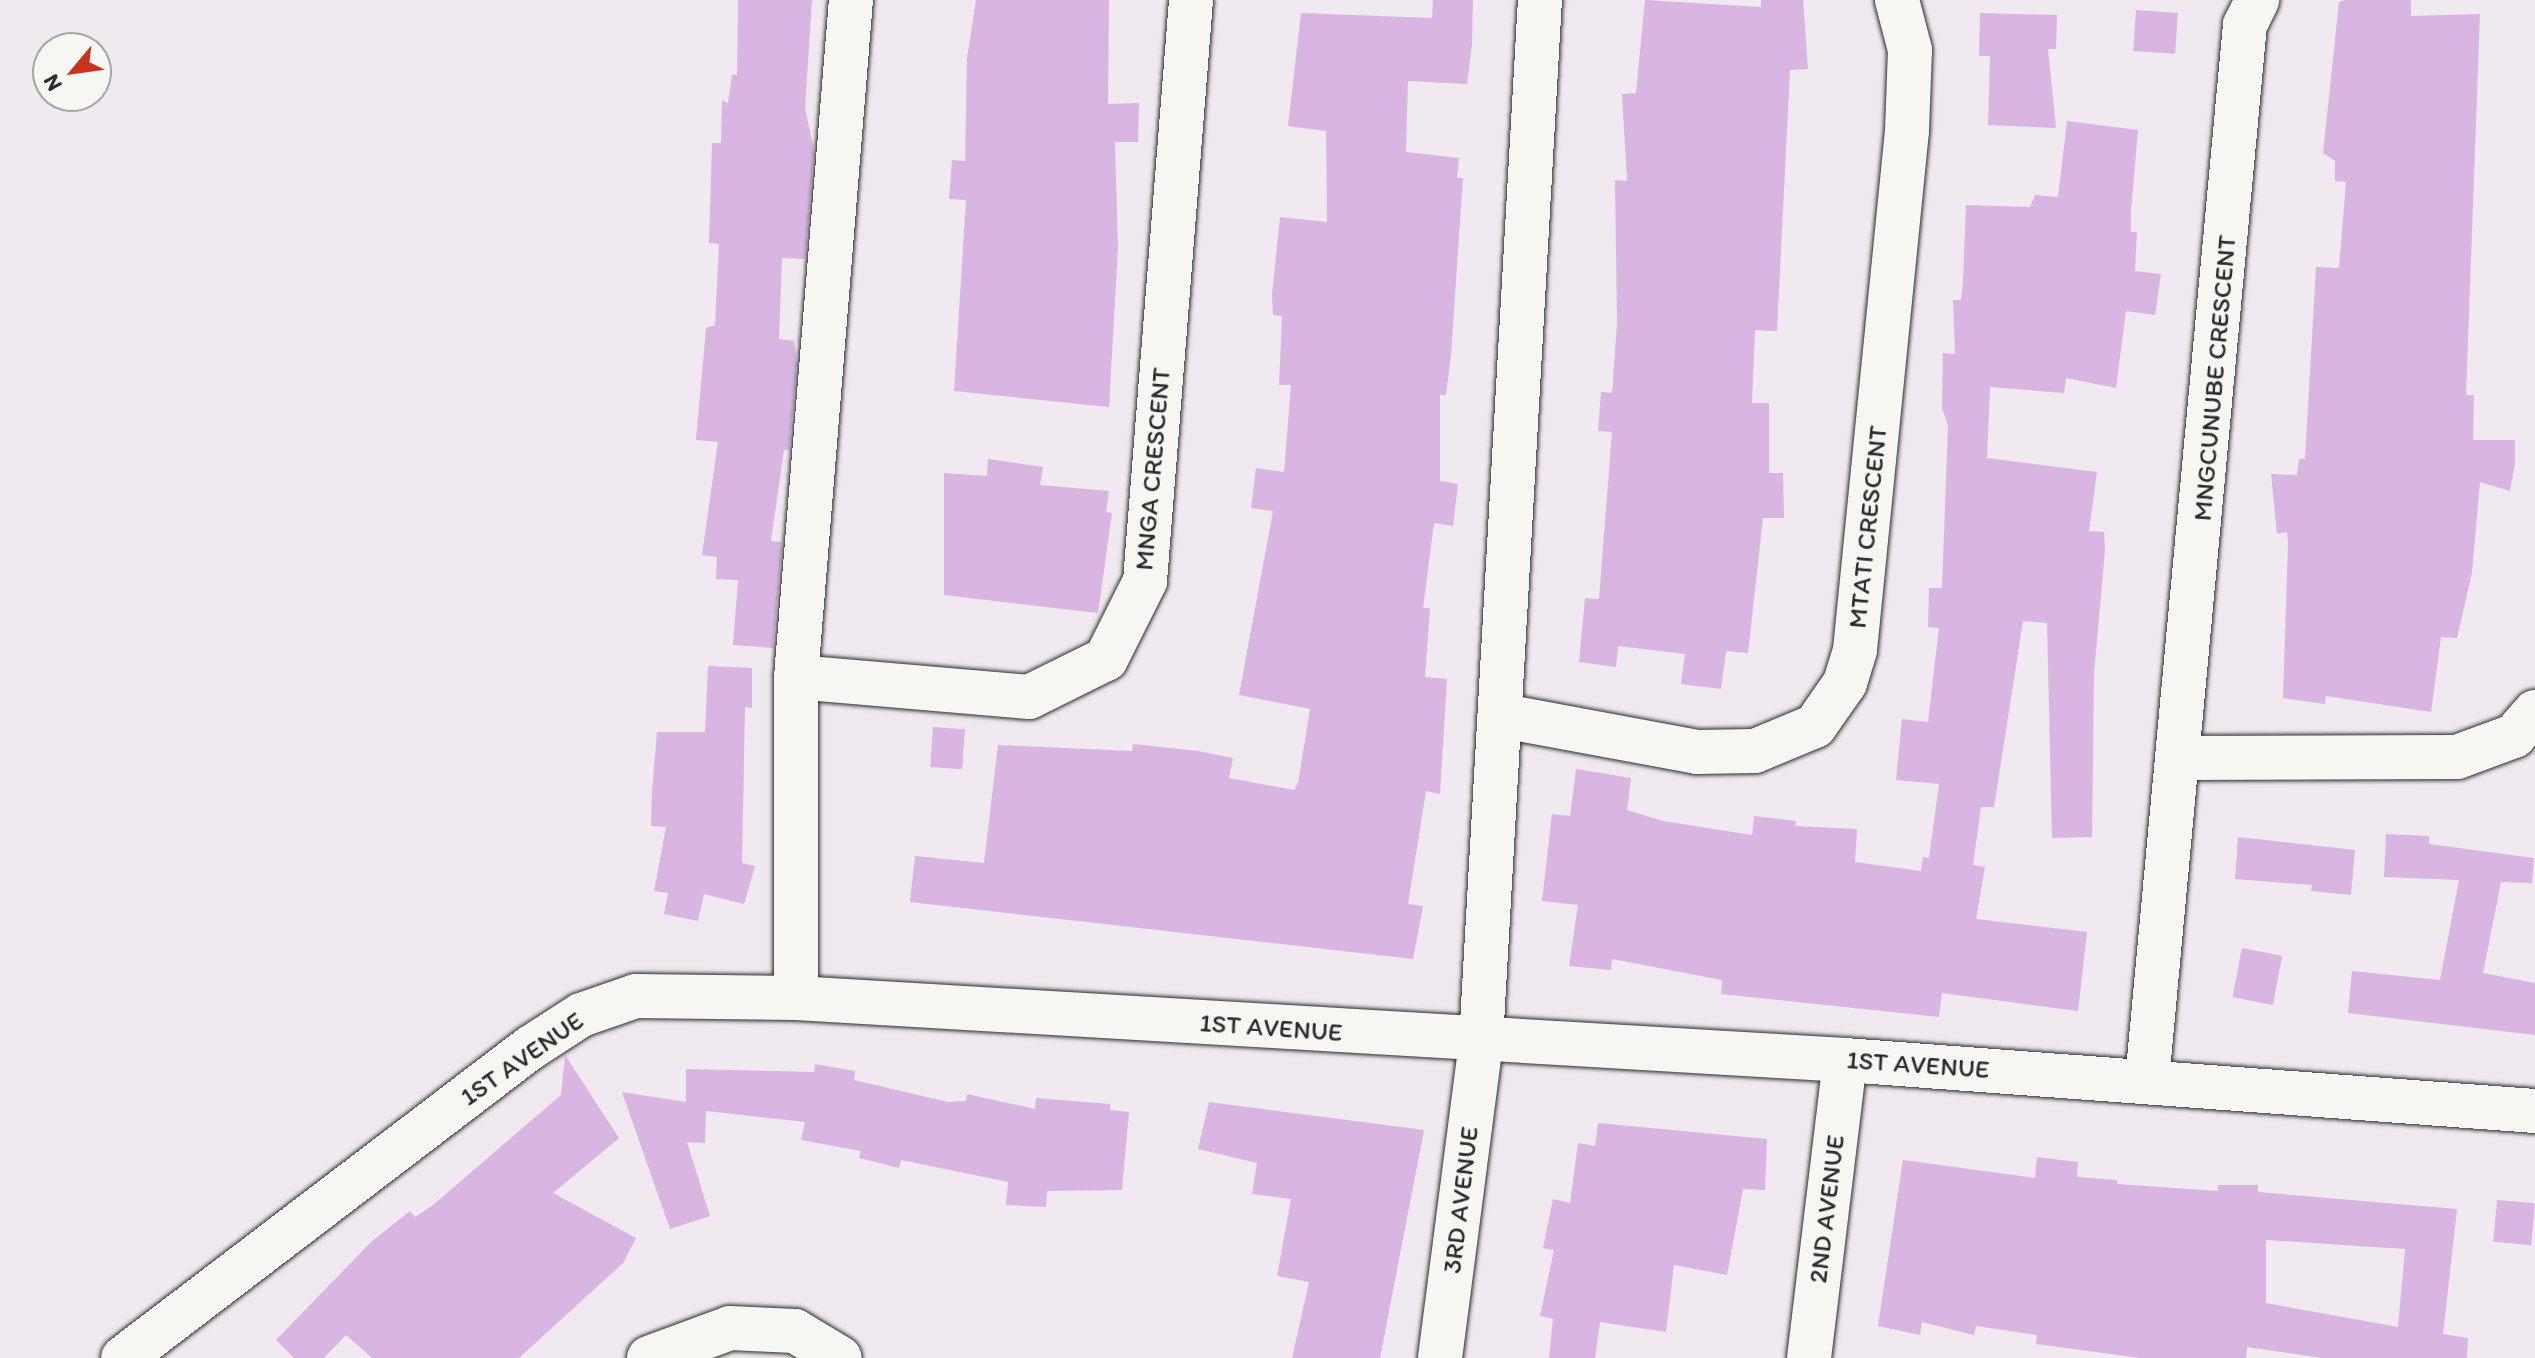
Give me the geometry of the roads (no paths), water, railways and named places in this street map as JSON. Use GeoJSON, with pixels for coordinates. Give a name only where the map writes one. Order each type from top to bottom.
{"type":"FeatureCollection","features":[{"type":"Feature","properties":{"kind":"street"},"geometry":{"type":"LineString","coordinates":[[796,998],[796,677],[851,0]]}},
{"type":"Feature","properties":{"kind":"street","name":"MNGA CRESCENT"},"geometry":{"type":"LineString","coordinates":[[796,677],[1029,697],[1106,659],[1145,581],[1191,0]]}},
{"type":"Feature","properties":{"kind":"street"},"geometry":{"type":"LineString","coordinates":[[1481,1041],[1503,716],[1540,0]]}},
{"type":"Feature","properties":{"kind":"street","name":"MTATI CRESCENT"},"geometry":{"type":"LineString","coordinates":[[1503,716],[1697,752],[1755,751],[1815,726],[1845,683],[1856,635],[1907,131],[1910,50],[1897,0]]}},
{"type":"Feature","properties":{"kind":"street","name":"MNGCUNUBE CRESCENT"},"geometry":{"type":"LineString","coordinates":[[2147,1081],[2180,758],[2245,25],[2257,0]]}},
{"type":"Feature","properties":{"kind":"street"},"geometry":{"type":"LineString","coordinates":[[2180,758],[2457,757],[2514,736],[2535,712]]}},
{"type":"Feature","properties":{"kind":"street","name":"1ST AVENUE"},"geometry":{"type":"LineString","coordinates":[[123,1358],[581,1015],[636,996],[796,998],[1481,1041],[1845,1060],[2535,1111]]}},
{"type":"Feature","properties":{"kind":"street","name":"3RD AVENUE"},"geometry":{"type":"LineString","coordinates":[[1440,1358],[1481,1041]]}},
{"type":"Feature","properties":{"kind":"street","name":"2ND AVENUE"},"geometry":{"type":"LineString","coordinates":[[1809,1358],[1845,1060]]}},
{"type":"Feature","properties":{"kind":"street"},"geometry":{"type":"LineString","coordinates":[[649,1358],[730,1328],[795,1331],[840,1358]]}}]}
